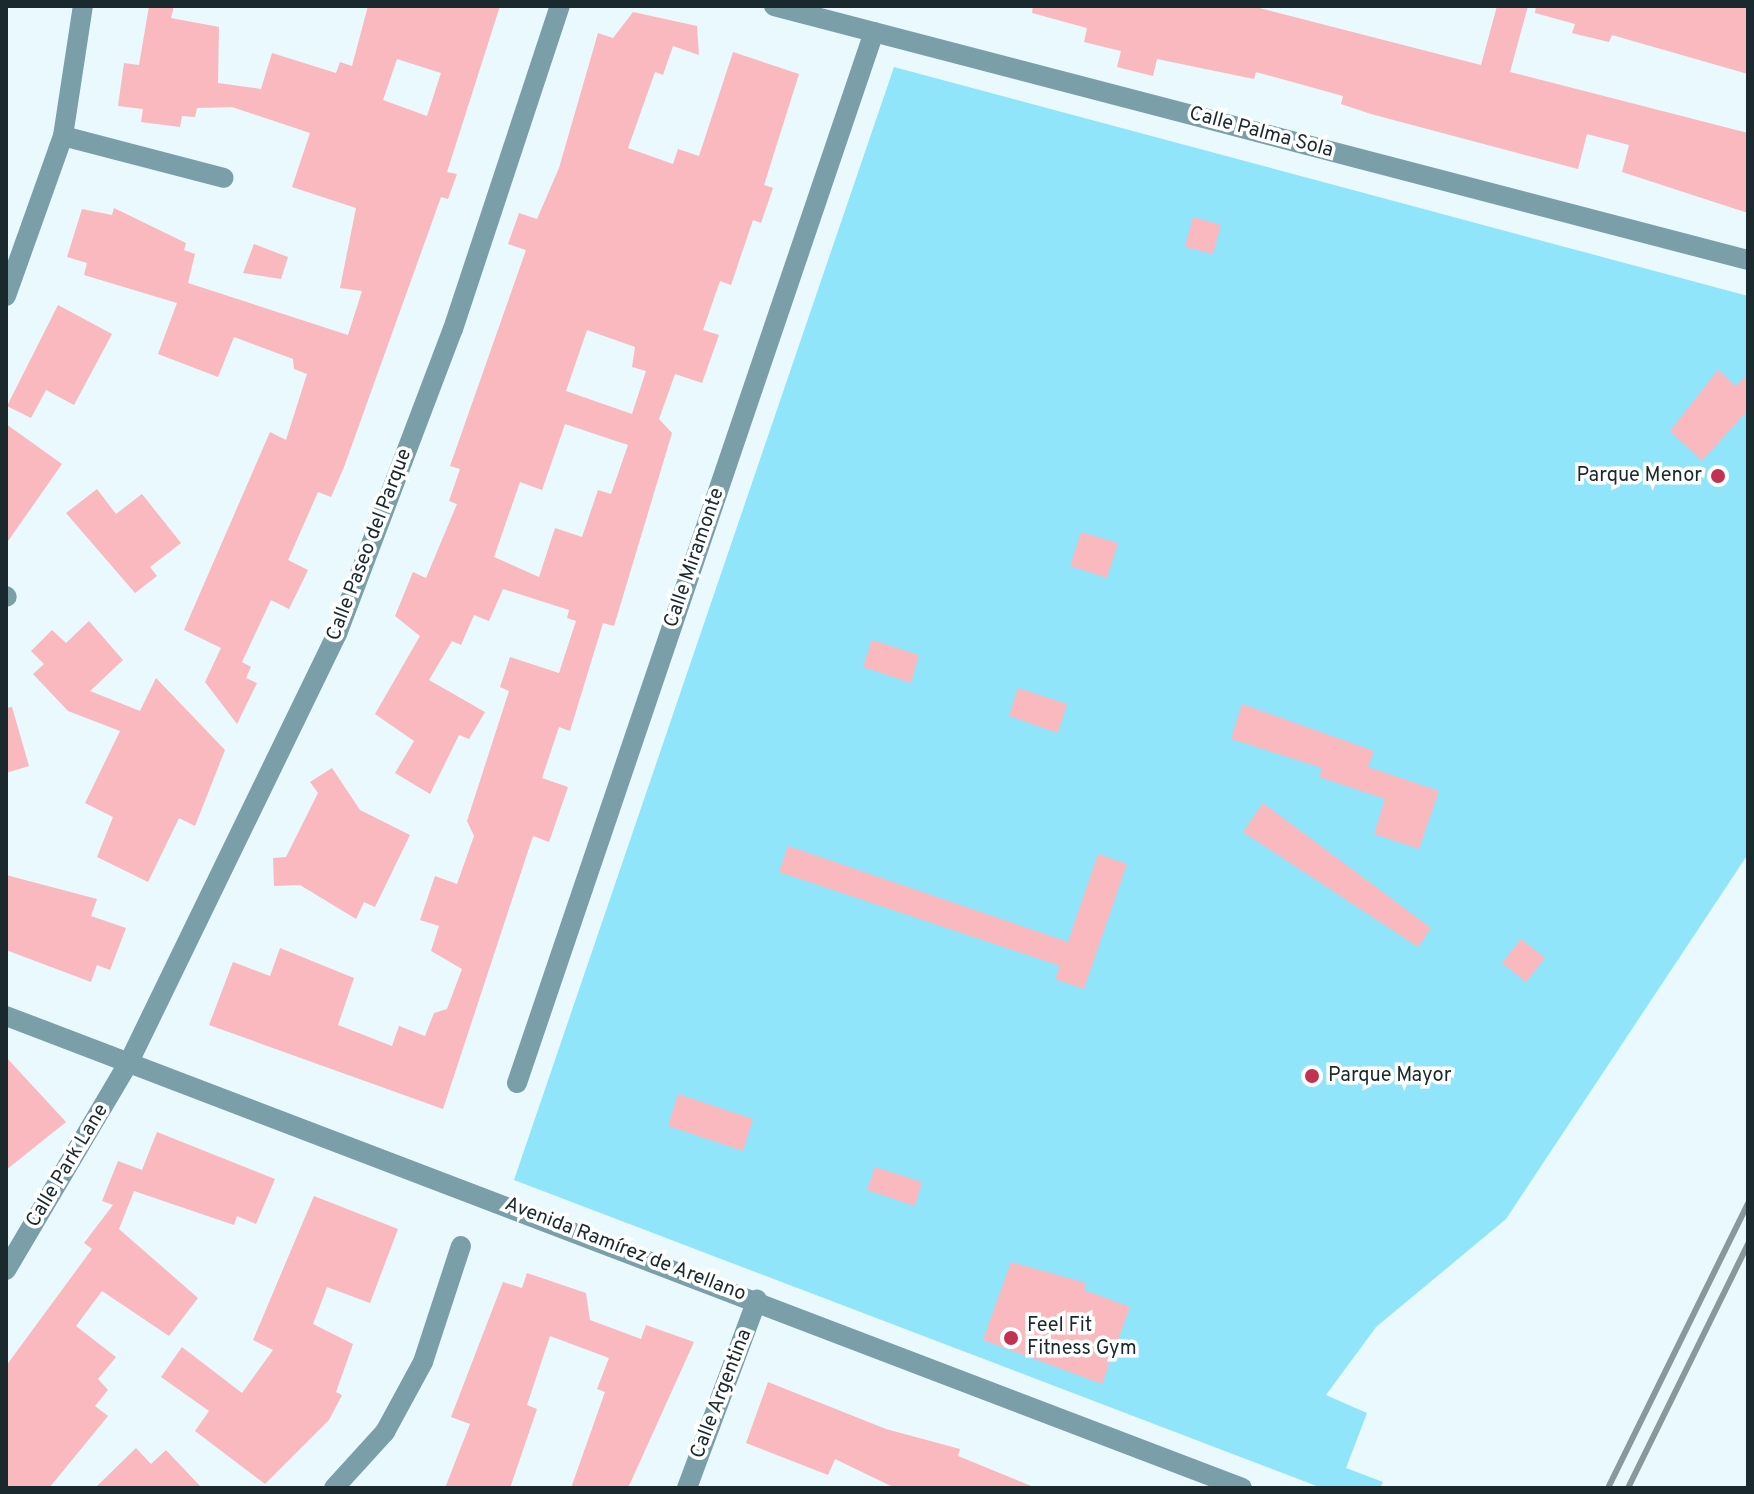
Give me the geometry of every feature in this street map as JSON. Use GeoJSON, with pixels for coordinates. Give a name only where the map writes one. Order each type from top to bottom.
{"type":"FeatureCollection","features":[{"type":"Feature","properties":{"kind":"street"},"geometry":{"type":"LineString","coordinates":[[6,296],[63,136],[83,6]]}},
{"type":"Feature","properties":{"kind":"street","name":"Calle Paseo del Parque"},"geometry":{"type":"LineString","coordinates":[[129,1062],[337,634],[453,329],[560,6]]}},
{"type":"Feature","properties":{"kind":"street","name":"Calle Palma Sola"},"geometry":{"type":"LineString","coordinates":[[774,6],[1748,260]]}},
{"type":"Feature","properties":{"kind":"street","name":"Calle Miramonte"},"geometry":{"type":"LineString","coordinates":[[517,1083],[874,32]]}},
{"type":"Feature","properties":{"kind":"street"},"geometry":{"type":"LineString","coordinates":[[63,136],[224,178]]}},
{"type":"Feature","properties":{"kind":"street","name":"Avenida Ramírez de Arellano"},"geometry":{"type":"LineString","coordinates":[[6,1016],[757,1300],[1242,1488]]}},
{"type":"Feature","properties":{"kind":"street","name":"Calle Park Lane"},"geometry":{"type":"LineString","coordinates":[[6,1270],[129,1062]]}},
{"type":"Feature","properties":{"kind":"street"},"geometry":{"type":"LineString","coordinates":[[334,1488],[385,1432],[423,1362],[461,1246]]}},
{"type":"Feature","properties":{"kind":"street","name":"Calle Argentina"},"geometry":{"type":"LineString","coordinates":[[687,1488],[757,1300]]}},
{"type":"Feature","properties":{"kind":"shaded area"},"geometry":{"type":"Polygon","coordinates":[[[894,67],[1748,296],[1748,854],[1506,1219],[1376,1327],[1326,1395],[1367,1413],[1346,1468],[1383,1482],[1380,1488],[1322,1488],[514,1180],[894,67]]]}},
{"type":"Feature","properties":{"kind":"building"},"geometry":{"type":"Polygon","coordinates":[[[149,6],[174,6],[171,18],[219,27],[218,83],[261,89],[272,53],[336,73],[340,62],[352,66],[368,6],[500,6],[447,172],[457,174],[448,199],[441,197],[331,497],[318,492],[288,560],[308,570],[289,609],[271,600],[242,662],[251,667],[246,678],[257,683],[237,724],[205,682],[221,648],[184,630],[270,432],[286,440],[307,374],[294,369],[293,359],[234,337],[218,377],[158,354],[177,303],[84,275],[87,263],[67,257],[82,209],[112,215],[114,208],[186,243],[184,250],[195,254],[188,283],[348,335],[362,291],[340,288],[356,208],[292,187],[310,133],[232,107],[197,108],[195,117],[182,116],[180,127],[141,122],[143,109],[118,106],[124,63],[139,65],[149,6]],[[397,59],[383,100],[427,116],[441,73],[397,59]]]}},
{"type":"Feature","properties":{"kind":"building"},"geometry":{"type":"Polygon","coordinates":[[[1033,6],[1252,6],[1481,65],[1497,6],[1528,6],[1510,72],[1748,133],[1748,213],[1622,172],[1629,145],[1587,134],[1578,169],[1371,114],[1341,104],[1343,96],[1256,72],[1254,79],[1157,59],[1153,76],[1117,67],[1121,51],[1084,42],[1087,28],[1032,13],[1033,6]]]}},
{"type":"Feature","properties":{"kind":"building"},"geometry":{"type":"Polygon","coordinates":[[[1536,6],[1748,6],[1748,74],[1612,35],[1609,42],[1572,33],[1575,24],[1535,13],[1536,6]]]}},
{"type":"Feature","properties":{"kind":"building"},"geometry":{"type":"Polygon","coordinates":[[[633,12],[697,26],[699,55],[673,46],[663,75],[655,72],[628,148],[673,164],[678,149],[699,156],[733,52],[799,74],[764,185],[773,188],[761,223],[753,220],[731,285],[720,281],[703,330],[719,335],[702,383],[675,374],[659,419],[672,433],[614,626],[603,623],[570,731],[559,727],[542,778],[568,787],[549,842],[533,836],[443,1109],[209,1025],[233,962],[270,976],[280,948],[354,978],[338,1025],[392,1046],[399,1026],[425,1036],[434,1013],[447,1009],[462,969],[431,951],[439,926],[420,920],[435,876],[457,884],[474,836],[467,821],[509,691],[500,687],[510,657],[559,673],[576,621],[567,618],[569,610],[503,589],[489,621],[474,615],[461,645],[452,641],[429,680],[485,712],[469,739],[459,735],[430,794],[395,773],[414,741],[375,714],[420,636],[395,616],[413,572],[426,578],[457,504],[449,501],[460,469],[450,466],[526,250],[508,244],[519,213],[537,219],[559,168],[598,33],[613,38],[633,12]],[[587,330],[566,391],[632,414],[646,371],[632,367],[635,347],[587,330]],[[565,424],[542,490],[520,482],[494,557],[539,577],[555,528],[582,537],[598,490],[611,494],[628,445],[565,424]]]}},
{"type":"Feature","properties":{"kind":"building"},"geometry":{"type":"Polygon","coordinates":[[[1193,217],[1221,225],[1213,254],[1185,247],[1193,217]]]}},
{"type":"Feature","properties":{"kind":"building"},"geometry":{"type":"Polygon","coordinates":[[[254,244],[288,257],[281,279],[243,273],[254,244]]]}},
{"type":"Feature","properties":{"kind":"building"},"geometry":{"type":"Polygon","coordinates":[[[58,305],[112,334],[74,405],[46,390],[31,418],[7,406],[58,305]]]}},
{"type":"Feature","properties":{"kind":"building"},"geometry":{"type":"Polygon","coordinates":[[[1718,370],[1736,386],[1748,373],[1748,410],[1702,461],[1670,431],[1718,370]]]}},
{"type":"Feature","properties":{"kind":"building"},"geometry":{"type":"Polygon","coordinates":[[[6,424],[62,464],[6,544],[6,424]]]}},
{"type":"Feature","properties":{"kind":"building"},"geometry":{"type":"Polygon","coordinates":[[[97,489],[116,514],[142,494],[181,543],[150,567],[157,576],[135,593],[66,513],[97,489]]]}},
{"type":"Feature","properties":{"kind":"building"},"geometry":{"type":"Polygon","coordinates":[[[1081,532],[1118,543],[1107,578],[1070,566],[1081,532]]]}},
{"type":"Feature","properties":{"kind":"building"},"geometry":{"type":"Polygon","coordinates":[[[89,621],[123,660],[90,691],[140,711],[156,678],[225,750],[195,826],[179,818],[148,882],[97,857],[113,817],[85,803],[120,731],[68,711],[33,674],[44,664],[31,651],[52,630],[66,643],[89,621]]]}},
{"type":"Feature","properties":{"kind":"building"},"geometry":{"type":"Polygon","coordinates":[[[872,640],[919,655],[911,683],[863,667],[872,640]]]}},
{"type":"Feature","properties":{"kind":"building"},"geometry":{"type":"Polygon","coordinates":[[[1018,688],[1067,704],[1058,733],[1009,716],[1018,688]]]}},
{"type":"Feature","properties":{"kind":"building"},"geometry":{"type":"Polygon","coordinates":[[[1242,704],[1374,751],[1368,767],[1439,791],[1419,849],[1374,834],[1385,799],[1319,777],[1322,768],[1231,739],[1242,704]]]}},
{"type":"Feature","properties":{"kind":"building"},"geometry":{"type":"Polygon","coordinates":[[[12,707],[29,766],[6,773],[6,708],[12,707]]]}},
{"type":"Feature","properties":{"kind":"building"},"geometry":{"type":"Polygon","coordinates":[[[332,768],[360,810],[410,835],[375,907],[364,902],[356,919],[300,885],[274,886],[273,858],[286,857],[318,793],[310,782],[332,768]]]}},
{"type":"Feature","properties":{"kind":"building"},"geometry":{"type":"Polygon","coordinates":[[[1263,803],[1431,928],[1418,947],[1243,832],[1263,803]]]}},
{"type":"Feature","properties":{"kind":"building"},"geometry":{"type":"Polygon","coordinates":[[[788,846],[1068,942],[1098,854],[1127,864],[1084,989],[1055,979],[1060,966],[779,872],[788,846]]]}},
{"type":"Feature","properties":{"kind":"building"},"geometry":{"type":"Polygon","coordinates":[[[6,875],[97,899],[91,916],[126,928],[110,970],[97,965],[91,982],[6,950],[6,875]]]}},
{"type":"Feature","properties":{"kind":"building"},"geometry":{"type":"Polygon","coordinates":[[[1521,939],[1545,958],[1526,982],[1502,963],[1521,939]]]}},
{"type":"Feature","properties":{"kind":"building"},"geometry":{"type":"Polygon","coordinates":[[[6,1057],[66,1122],[6,1170],[6,1057]]]}},
{"type":"Feature","properties":{"kind":"building"},"geometry":{"type":"Polygon","coordinates":[[[678,1094],[753,1119],[743,1151],[668,1126],[678,1094]]]}},
{"type":"Feature","properties":{"kind":"building"},"geometry":{"type":"Polygon","coordinates":[[[157,1132],[275,1179],[256,1224],[237,1216],[234,1225],[134,1191],[119,1229],[198,1298],[169,1336],[102,1291],[76,1326],[116,1357],[98,1379],[108,1390],[95,1406],[108,1416],[49,1488],[6,1488],[6,1366],[92,1249],[84,1243],[113,1205],[102,1201],[118,1161],[142,1170],[157,1132]]]}},
{"type":"Feature","properties":{"kind":"building"},"geometry":{"type":"Polygon","coordinates":[[[875,1167],[922,1182],[915,1206],[867,1190],[875,1167]]]}},
{"type":"Feature","properties":{"kind":"building"},"geometry":{"type":"Polygon","coordinates":[[[314,1196],[398,1229],[370,1303],[327,1287],[313,1324],[353,1344],[336,1392],[342,1395],[329,1420],[265,1484],[195,1431],[209,1411],[161,1377],[182,1347],[242,1393],[273,1350],[253,1340],[314,1196]]]}},
{"type":"Feature","properties":{"kind":"building"},"geometry":{"type":"Polygon","coordinates":[[[1011,1262],[1086,1283],[1084,1290],[1130,1307],[1102,1384],[983,1340],[1011,1262]]]}},
{"type":"Feature","properties":{"kind":"building"},"geometry":{"type":"Polygon","coordinates":[[[527,1273],[586,1293],[590,1320],[641,1339],[646,1325],[694,1342],[628,1488],[571,1488],[605,1392],[597,1389],[609,1358],[550,1336],[527,1405],[537,1409],[510,1488],[445,1488],[470,1424],[451,1417],[503,1282],[522,1288],[527,1273]]]}},
{"type":"Feature","properties":{"kind":"building"},"geometry":{"type":"Polygon","coordinates":[[[768,1382],[886,1429],[960,1449],[958,1456],[1036,1488],[895,1488],[835,1459],[828,1475],[746,1443],[768,1382]]]}},
{"type":"Feature","properties":{"kind":"building"},"geometry":{"type":"Polygon","coordinates":[[[136,1448],[151,1464],[166,1450],[202,1488],[95,1488],[136,1448]]]}},
{"type":"Feature","properties":{"kind":"railway"},"geometry":{"type":"LineString","coordinates":[[1608,1488],[1748,1204]]}},
{"type":"Feature","properties":{"kind":"railway"},"geometry":{"type":"LineString","coordinates":[[1628,1488],[1748,1244]]}},
{"type":"Feature","properties":{"kind":"place","name":"Parque Menor"},"geometry":{"type":"Point","coordinates":[1718,476]}},
{"type":"Feature","properties":{"kind":"place","name":"Parque Mayor"},"geometry":{"type":"Point","coordinates":[1312,1076]}},
{"type":"Feature","properties":{"kind":"place","name":"Feel Fit Fitness Gym"},"geometry":{"type":"Point","coordinates":[1011,1338]}}]}
